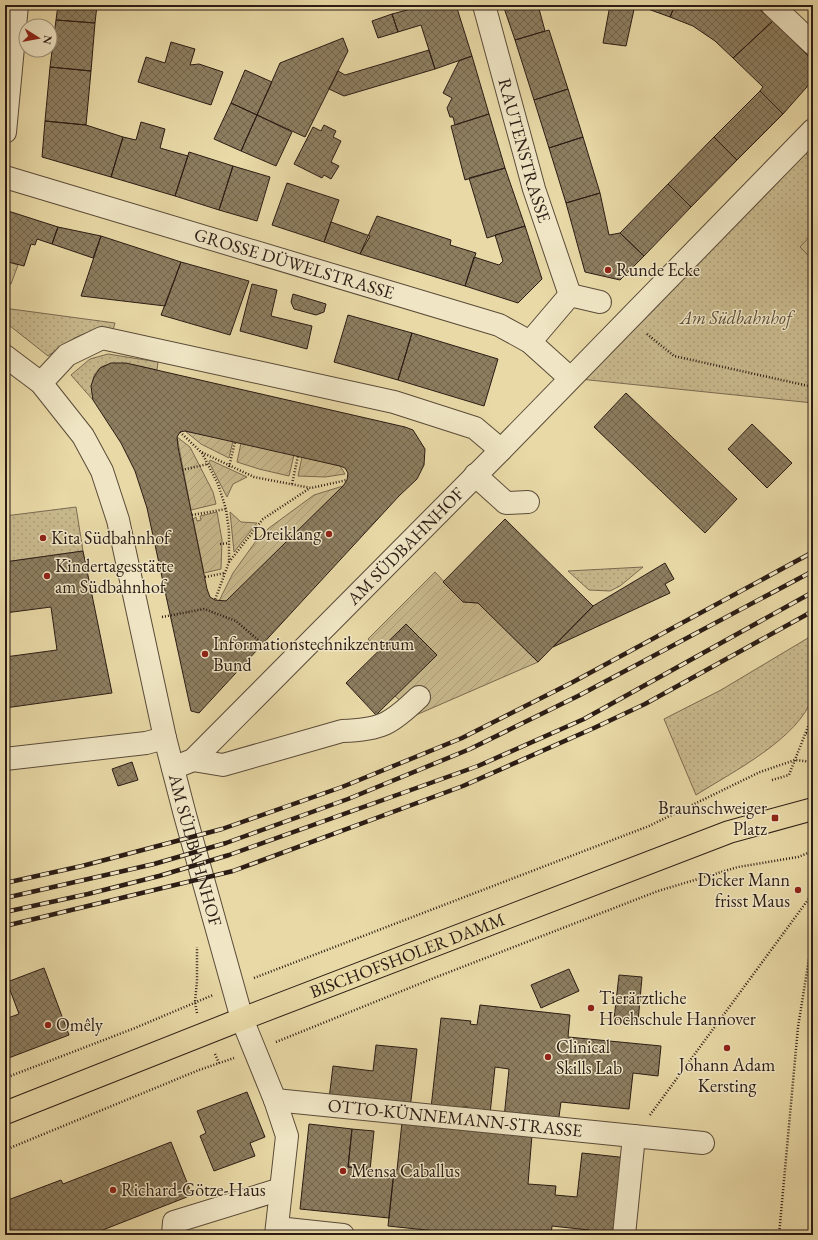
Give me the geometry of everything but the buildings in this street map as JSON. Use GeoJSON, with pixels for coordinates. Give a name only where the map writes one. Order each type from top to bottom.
{"type":"FeatureCollection","features":[{"type":"Feature","properties":{"kind":"main road","name":"BISCHOFSHOLER DAMM"},"geometry":{"type":"LineString","coordinates":[[5,1113],[242,1019],[729,832],[813,809]]}},
{"type":"Feature","properties":{"kind":"street"},"geometry":{"type":"LineString","coordinates":[[5,132],[17,5]]}},
{"type":"Feature","properties":{"kind":"street","name":"RAUTENSTRASSE"},"geometry":{"type":"LineString","coordinates":[[484,5],[534,189],[570,295]]}},
{"type":"Feature","properties":{"kind":"street"},"geometry":{"type":"LineString","coordinates":[[772,5],[813,44]]}},
{"type":"Feature","properties":{"kind":"street","name":"AM SÜDBAHNHOF"},"geometry":{"type":"LineString","coordinates":[[281,1189],[287,1136],[275,1100],[242,1019],[173,768],[193,760],[500,450],[813,130]]}},
{"type":"Feature","properties":{"kind":"street","name":"GROSSE DÜWELSTRASSE"},"geometry":{"type":"LineString","coordinates":[[5,177],[499,325],[530,342],[570,378]]}},
{"type":"Feature","properties":{"kind":"street"},"geometry":{"type":"LineString","coordinates":[[530,342],[570,295],[600,302]]}},
{"type":"Feature","properties":{"kind":"street"},"geometry":{"type":"LineString","coordinates":[[41,383],[67,355],[102,338],[394,402],[475,428],[500,450]]}},
{"type":"Feature","properties":{"kind":"street"},"geometry":{"type":"LineString","coordinates":[[5,356],[41,383],[82,436],[102,471],[118,520],[165,738],[173,768]]}},
{"type":"Feature","properties":{"kind":"street"},"geometry":{"type":"LineString","coordinates":[[475,475],[506,503],[528,502]]}},
{"type":"Feature","properties":{"kind":"street"},"geometry":{"type":"LineString","coordinates":[[193,760],[223,765],[342,732],[362,731],[381,727],[398,718],[419,697]]}},
{"type":"Feature","properties":{"kind":"street"},"geometry":{"type":"LineString","coordinates":[[5,759],[146,743],[165,738]]}},
{"type":"Feature","properties":{"kind":"street","name":"OTTO-KÜNNEMANN-STRASSE"},"geometry":{"type":"LineString","coordinates":[[275,1100],[703,1143]]}},
{"type":"Feature","properties":{"kind":"street"},"geometry":{"type":"LineString","coordinates":[[624,1235],[634,1136]]}},
{"type":"Feature","properties":{"kind":"street"},"geometry":{"type":"LineString","coordinates":[[172,1235],[174,1222],[281,1189],[276,1232],[343,1235]]}},
{"type":"Feature","properties":{"kind":"path"},"geometry":{"type":"LineString","coordinates":[[628,319],[674,356],[813,388]]}},
{"type":"Feature","properties":{"kind":"path"},"geometry":{"type":"LineString","coordinates":[[180,432],[201,452],[229,467],[254,477],[311,488]]}},
{"type":"Feature","properties":{"kind":"path"},"geometry":{"type":"LineString","coordinates":[[229,467],[235,442]]}},
{"type":"Feature","properties":{"kind":"path"},"geometry":{"type":"LineString","coordinates":[[201,452],[218,484],[226,508],[229,562]]}},
{"type":"Feature","properties":{"kind":"path"},"geometry":{"type":"LineString","coordinates":[[292,484],[298,456]]}},
{"type":"Feature","properties":{"kind":"path"},"geometry":{"type":"LineString","coordinates":[[182,470],[208,464]]}},
{"type":"Feature","properties":{"kind":"path"},"geometry":{"type":"LineString","coordinates":[[215,600],[229,562],[264,519],[311,488],[347,480]]}},
{"type":"Feature","properties":{"kind":"path"},"geometry":{"type":"LineString","coordinates":[[192,515],[226,508]]}},
{"type":"Feature","properties":{"kind":"path"},"geometry":{"type":"LineString","coordinates":[[220,544],[229,543]]}},
{"type":"Feature","properties":{"kind":"path"},"geometry":{"type":"LineString","coordinates":[[205,577],[225,572]]}},
{"type":"Feature","properties":{"kind":"path"},"geometry":{"type":"LineString","coordinates":[[162,617],[204,609],[236,621],[286,666]]}},
{"type":"Feature","properties":{"kind":"path"},"geometry":{"type":"LineString","coordinates":[[772,780],[789,775],[813,714]]}},
{"type":"Feature","properties":{"kind":"path"},"geometry":{"type":"LineString","coordinates":[[806,733],[813,734]]}},
{"type":"Feature","properties":{"kind":"path"},"geometry":{"type":"LineString","coordinates":[[253,978],[649,826],[760,772],[795,760],[813,762]]}},
{"type":"Feature","properties":{"kind":"path"},"geometry":{"type":"LineString","coordinates":[[5,1150],[199,1070],[254,1051],[658,891],[738,867],[798,857],[813,851]]}},
{"type":"Feature","properties":{"kind":"path"},"geometry":{"type":"LineString","coordinates":[[634,1136],[813,893]]}},
{"type":"Feature","properties":{"kind":"path"},"geometry":{"type":"LineString","coordinates":[[779,1235],[798,1027],[813,934]]}},
{"type":"Feature","properties":{"kind":"path"},"geometry":{"type":"LineString","coordinates":[[5,1078],[134,1028],[195,1002],[197,944]]}},
{"type":"Feature","properties":{"kind":"green space","name":"Am Südbahnhof"},"geometry":{"type":"Polygon","coordinates":[[[798,145],[813,161],[813,403],[570,378],[798,145]]]}},
{"type":"Feature","properties":{"kind":"green space"},"geometry":{"type":"Polygon","coordinates":[[[813,233],[813,260],[800,247],[813,233]]]}},
{"type":"Feature","properties":{"kind":"green space"},"geometry":{"type":"Polygon","coordinates":[[[5,261],[18,265],[11,284],[5,284],[5,261]]]}},
{"type":"Feature","properties":{"kind":"green space"},"geometry":{"type":"Polygon","coordinates":[[[5,308],[115,323],[113,330],[94,331],[78,336],[48,356],[5,322],[5,308]]]}},
{"type":"Feature","properties":{"kind":"green space"},"geometry":{"type":"Polygon","coordinates":[[[108,354],[158,362],[157,370],[121,363],[110,364],[102,367],[95,374],[92,384],[93,400],[71,375],[90,359],[108,354]]]}},
{"type":"Feature","properties":{"kind":"green space"},"geometry":{"type":"Polygon","coordinates":[[[185,431],[233,441],[229,458],[201,444],[185,431]]]}},
{"type":"Feature","properties":{"kind":"green space"},"geometry":{"type":"Polygon","coordinates":[[[177,437],[190,447],[213,492],[216,504],[191,510],[177,437]]]}},
{"type":"Feature","properties":{"kind":"green space"},"geometry":{"type":"Polygon","coordinates":[[[241,443],[294,455],[289,476],[237,462],[241,443]]]}},
{"type":"Feature","properties":{"kind":"green space"},"geometry":{"type":"Polygon","coordinates":[[[302,457],[340,466],[345,474],[325,477],[298,476],[302,457]]]}},
{"type":"Feature","properties":{"kind":"green space"},"geometry":{"type":"Polygon","coordinates":[[[210,460],[247,477],[233,484],[227,497],[209,462],[210,460]]]}},
{"type":"Feature","properties":{"kind":"green space"},"geometry":{"type":"Polygon","coordinates":[[[343,486],[233,595],[226,601],[219,601],[233,573],[256,541],[269,528],[314,495],[343,486]]]}},
{"type":"Feature","properties":{"kind":"green space","name":"Kita Südbahnhof"},"geometry":{"type":"Polygon","coordinates":[[[76,507],[83,551],[5,562],[5,516],[76,507]]]}},
{"type":"Feature","properties":{"kind":"green space"},"geometry":{"type":"Polygon","coordinates":[[[217,512],[222,540],[221,569],[204,573],[193,519],[196,517],[197,521],[201,520],[200,516],[217,512]]]}},
{"type":"Feature","properties":{"kind":"green space"},"geometry":{"type":"Polygon","coordinates":[[[230,512],[241,522],[257,523],[234,552],[230,512]]]}},
{"type":"Feature","properties":{"kind":"green space"},"geometry":{"type":"Polygon","coordinates":[[[643,567],[620,586],[610,591],[589,590],[568,571],[643,567]]]}},
{"type":"Feature","properties":{"kind":"green space"},"geometry":{"type":"Polygon","coordinates":[[[435,572],[463,602],[478,603],[538,662],[416,715],[395,696],[436,655],[406,624],[379,651],[368,639],[435,572]]]}},
{"type":"Feature","properties":{"kind":"green space"},"geometry":{"type":"Polygon","coordinates":[[[813,635],[814,691],[805,712],[794,726],[763,753],[696,795],[664,719],[721,690],[813,635]]]}},
{"type":"Feature","properties":{"kind":"railway"},"geometry":{"type":"LineString","coordinates":[[5,883],[82,866],[222,829],[342,787],[462,738],[573,682],[813,552]]}},
{"type":"Feature","properties":{"kind":"railway"},"geometry":{"type":"LineString","coordinates":[[5,898],[154,864],[226,843],[348,799],[470,749],[578,696],[813,571]]}},
{"type":"Feature","properties":{"kind":"railway"},"geometry":{"type":"LineString","coordinates":[[5,912],[88,894],[159,876],[229,855],[478,766],[584,719],[813,592]]}},
{"type":"Feature","properties":{"kind":"railway"},"geometry":{"type":"LineString","coordinates":[[5,926],[233,871],[463,786],[645,704],[813,611]]}},
{"type":"Feature","properties":{"kind":"place","name":"Runde Ecke"},"geometry":{"type":"Point","coordinates":[608,270]}},
{"type":"Feature","properties":{"kind":"place","name":"Dreiklang"},"geometry":{"type":"Point","coordinates":[329,534]}},
{"type":"Feature","properties":{"kind":"place","name":"Kita Südbahnhof"},"geometry":{"type":"Point","coordinates":[43,538]}},
{"type":"Feature","properties":{"kind":"place","name":"Kindertagesstätte am Südbahnhof"},"geometry":{"type":"Point","coordinates":[47,576]}},
{"type":"Feature","properties":{"kind":"place","name":"Informationstechnikzentrum Bund"},"geometry":{"type":"Point","coordinates":[205,654]}},
{"type":"Feature","properties":{"kind":"place","name":"Braunschweiger Platz"},"geometry":{"type":"Point","coordinates":[775,818]}},
{"type":"Feature","properties":{"kind":"place","name":"Dicker Mann frisst Maus"},"geometry":{"type":"Point","coordinates":[798,890]}},
{"type":"Feature","properties":{"kind":"place","name":"Tierärztliche Hochschule Hannover"},"geometry":{"type":"Point","coordinates":[591,1008]}},
{"type":"Feature","properties":{"kind":"place","name":"Omêly"},"geometry":{"type":"Point","coordinates":[48,1025]}},
{"type":"Feature","properties":{"kind":"place","name":"Johann Adam Kersting"},"geometry":{"type":"Point","coordinates":[727,1048]}},
{"type":"Feature","properties":{"kind":"place","name":"Clinical Skills Lab"},"geometry":{"type":"Point","coordinates":[548,1057]}},
{"type":"Feature","properties":{"kind":"place","name":"Mensa Caballus"},"geometry":{"type":"Point","coordinates":[343,1171]}},
{"type":"Feature","properties":{"kind":"place","name":"Richard-Götze-Haus"},"geometry":{"type":"Point","coordinates":[113,1190]}}]}
